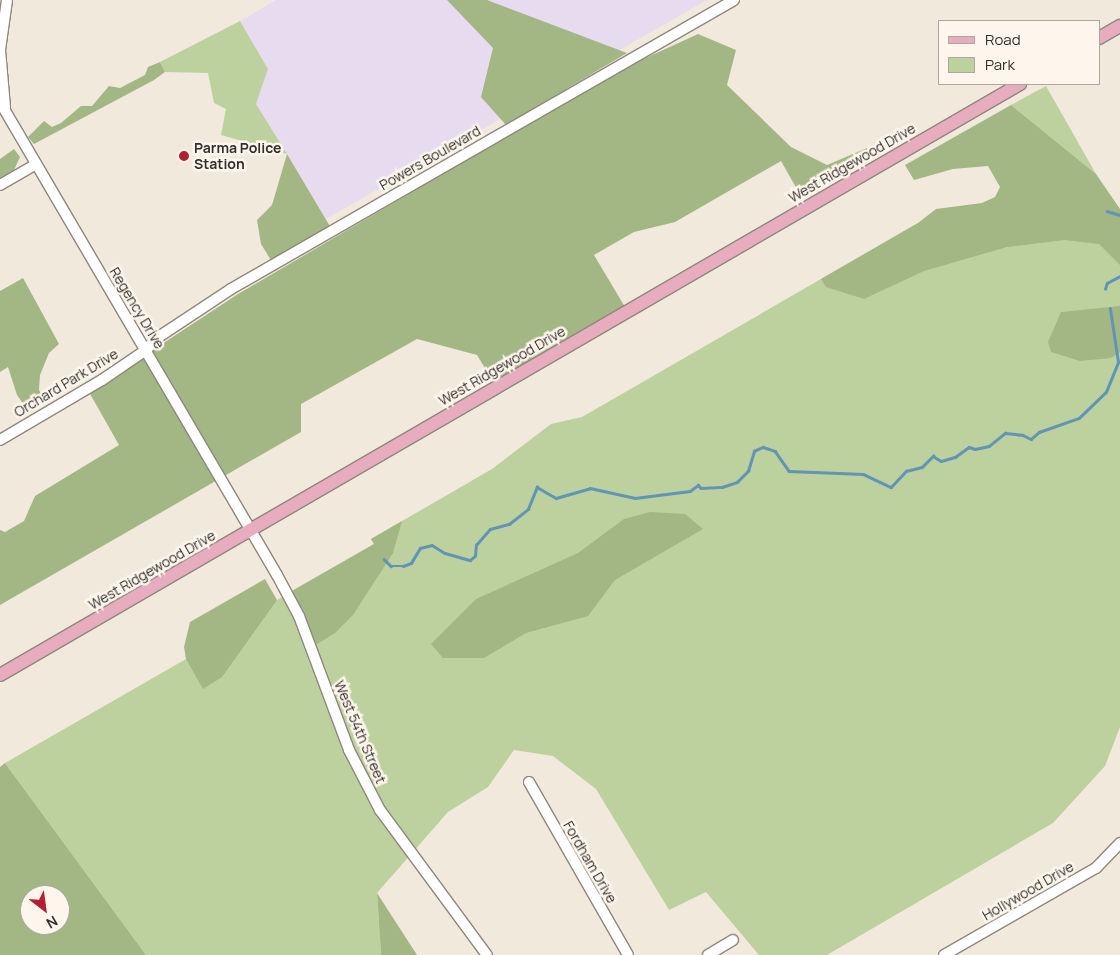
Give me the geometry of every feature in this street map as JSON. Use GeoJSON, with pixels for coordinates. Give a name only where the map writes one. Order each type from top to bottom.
{"type":"FeatureCollection","features":[{"type":"Feature","properties":{"kind":"main road"},"geometry":{"type":"LineString","coordinates":[[1100,37],[1120,26]]}},
{"type":"Feature","properties":{"kind":"main road","name":"West Ridgewood Drive"},"geometry":{"type":"LineString","coordinates":[[0,675],[1018,85]]}},
{"type":"Feature","properties":{"kind":"street"},"geometry":{"type":"LineString","coordinates":[[2,105],[0,50],[7,0]]}},
{"type":"Feature","properties":{"kind":"street","name":"Powers Boulevard"},"geometry":{"type":"LineString","coordinates":[[146,350],[157,338],[231,290],[734,0]]}},
{"type":"Feature","properties":{"kind":"street","name":"Regency Drive"},"geometry":{"type":"LineString","coordinates":[[2,105],[34,165],[251,529]]}},
{"type":"Feature","properties":{"kind":"street"},"geometry":{"type":"LineString","coordinates":[[0,185],[34,165]]}},
{"type":"Feature","properties":{"kind":"street","name":"Orchard Park Drive"},"geometry":{"type":"LineString","coordinates":[[0,440],[102,380],[146,350]]}},
{"type":"Feature","properties":{"kind":"street","name":"West 54th Street"},"geometry":{"type":"LineString","coordinates":[[251,529],[298,616],[349,750],[380,810],[487,955]]}},
{"type":"Feature","properties":{"kind":"street","name":"Fordham Drive"},"geometry":{"type":"LineString","coordinates":[[529,782],[628,955]]}},
{"type":"Feature","properties":{"kind":"street","name":"Hollywood Drive"},"geometry":{"type":"LineString","coordinates":[[944,955],[1096,868],[1120,843]]}},
{"type":"Feature","properties":{"kind":"street"},"geometry":{"type":"LineString","coordinates":[[708,955],[733,940]]}},
{"type":"Feature","properties":{"kind":"shaded area"},"geometry":{"type":"Polygon","coordinates":[[[276,0],[707,0],[326,219],[256,104],[268,69],[240,21],[276,0]]]}},
{"type":"Feature","properties":{"kind":"green space"},"geometry":{"type":"Polygon","coordinates":[[[447,0],[487,0],[627,53],[506,125],[481,97],[493,48],[447,0]]]}},
{"type":"Feature","properties":{"kind":"green space"},"geometry":{"type":"Polygon","coordinates":[[[240,21],[268,69],[256,104],[287,154],[221,135],[226,109],[214,103],[208,73],[165,72],[160,62],[240,21]]]}},
{"type":"Feature","properties":{"kind":"green space"},"geometry":{"type":"Polygon","coordinates":[[[698,34],[736,50],[727,85],[791,147],[827,165],[867,148],[872,157],[802,198],[781,161],[675,222],[634,232],[594,255],[625,307],[494,383],[477,355],[417,339],[301,404],[301,432],[0,605],[0,530],[5,532],[24,521],[35,496],[119,445],[89,392],[238,294],[626,67],[698,34]]]}},
{"type":"Feature","properties":{"kind":"green space"},"geometry":{"type":"Polygon","coordinates":[[[160,62],[165,72],[154,80],[34,144],[28,137],[44,121],[52,127],[61,123],[81,106],[92,106],[109,86],[120,88],[145,75],[148,67],[160,62]]]}},
{"type":"Feature","properties":{"kind":"green space"},"geometry":{"type":"Polygon","coordinates":[[[1046,86],[1096,174],[1011,105],[1046,86]]]}},
{"type":"Feature","properties":{"kind":"green space"},"geometry":{"type":"Polygon","coordinates":[[[1011,105],[1096,174],[1120,209],[1120,265],[1099,244],[1065,240],[1007,247],[924,271],[864,299],[826,287],[821,279],[918,223],[936,209],[982,203],[995,197],[1000,187],[988,166],[953,169],[914,180],[905,165],[1011,105]]]}},
{"type":"Feature","properties":{"kind":"green space"},"geometry":{"type":"Polygon","coordinates":[[[14,149],[20,157],[14,170],[0,178],[0,159],[14,149]]]}},
{"type":"Feature","properties":{"kind":"green space"},"geometry":{"type":"Polygon","coordinates":[[[287,154],[331,228],[272,262],[261,244],[257,220],[272,205],[287,154]]]}},
{"type":"Feature","properties":{"kind":"green space"},"geometry":{"type":"Polygon","coordinates":[[[1120,221],[1120,727],[1105,766],[1053,823],[827,955],[759,955],[706,892],[669,910],[596,789],[553,756],[514,750],[488,787],[448,812],[377,893],[381,955],[146,955],[5,763],[186,659],[277,600],[374,544],[371,539],[492,469],[551,424],[582,417],[918,223],[1120,221]]]}},
{"type":"Feature","properties":{"kind":"green space"},"geometry":{"type":"Polygon","coordinates":[[[23,278],[59,344],[49,353],[40,375],[39,390],[46,403],[29,412],[17,395],[8,367],[0,372],[0,291],[23,278]]]}},
{"type":"Feature","properties":{"kind":"green space"},"geometry":{"type":"Polygon","coordinates":[[[1120,306],[1120,352],[1111,358],[1080,361],[1051,352],[1048,342],[1061,312],[1120,306]]]}},
{"type":"Feature","properties":{"kind":"green space"},"geometry":{"type":"Polygon","coordinates":[[[650,512],[685,514],[703,529],[615,580],[588,616],[526,633],[484,658],[443,658],[431,644],[476,599],[578,553],[624,519],[650,512]]]}},
{"type":"Feature","properties":{"kind":"green space"},"geometry":{"type":"Polygon","coordinates":[[[402,521],[393,553],[353,615],[335,633],[314,646],[290,592],[374,544],[371,539],[402,521]]]}},
{"type":"Feature","properties":{"kind":"green space"},"geometry":{"type":"Polygon","coordinates":[[[265,579],[277,600],[222,677],[203,689],[186,659],[184,647],[190,622],[265,579]]]}},
{"type":"Feature","properties":{"kind":"green space"},"geometry":{"type":"Polygon","coordinates":[[[5,763],[146,955],[0,955],[0,767],[5,763]]]}},
{"type":"Feature","properties":{"kind":"green space"},"geometry":{"type":"Polygon","coordinates":[[[377,893],[417,955],[381,955],[377,893]]]}},
{"type":"Feature","properties":{"kind":"waterway"},"geometry":{"type":"LineString","coordinates":[[1107,211],[1120,215]]}},
{"type":"Feature","properties":{"kind":"waterway"},"geometry":{"type":"LineString","coordinates":[[1105,289],[1107,283],[1120,276]]}},
{"type":"Feature","properties":{"kind":"waterway"},"geometry":{"type":"LineString","coordinates":[[384,559],[391,566],[403,566],[411,563],[420,548],[432,545],[445,553],[470,560],[475,556],[476,545],[490,529],[509,524],[528,509],[537,487],[556,498],[590,488],[635,498],[690,491],[698,485],[701,488],[722,487],[737,482],[748,471],[754,451],[763,447],[775,451],[789,471],[863,474],[891,487],[906,471],[922,467],[933,456],[941,461],[955,457],[969,447],[975,449],[989,446],[1005,433],[1023,435],[1031,439],[1039,432],[1079,418],[1106,392],[1118,362],[1110,309]]}},
{"type":"Feature","properties":{"kind":"place","name":"Parma Police Station"},"geometry":{"type":"Point","coordinates":[184,156]}}]}
